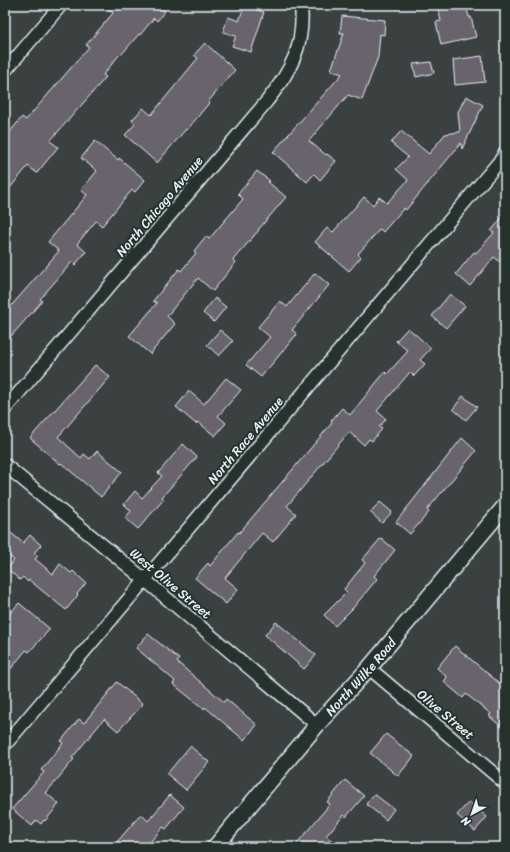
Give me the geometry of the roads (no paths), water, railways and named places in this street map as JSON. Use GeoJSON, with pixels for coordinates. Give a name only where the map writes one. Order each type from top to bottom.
{"type":"FeatureCollection","features":[{"type":"Feature","properties":{"kind":"street"},"geometry":{"type":"LineString","coordinates":[[5,71],[61,5]]}},
{"type":"Feature","properties":{"kind":"street","name":"North Chicago Avenue"},"geometry":{"type":"LineString","coordinates":[[5,409],[283,80],[301,40],[301,5]]}},
{"type":"Feature","properties":{"kind":"street","name":"North Race Avenue"},"geometry":{"type":"LineString","coordinates":[[5,745],[493,169],[503,157],[505,152]]}},
{"type":"Feature","properties":{"kind":"street","name":"West Olive Street"},"geometry":{"type":"LineString","coordinates":[[5,465],[145,580],[317,725]]}},
{"type":"Feature","properties":{"kind":"street","name":"North Wilke Road"},"geometry":{"type":"LineString","coordinates":[[215,847],[317,725],[369,668],[505,506]]}},
{"type":"Feature","properties":{"kind":"street","name":"Olive Street"},"geometry":{"type":"LineString","coordinates":[[369,668],[505,783]]}}]}
